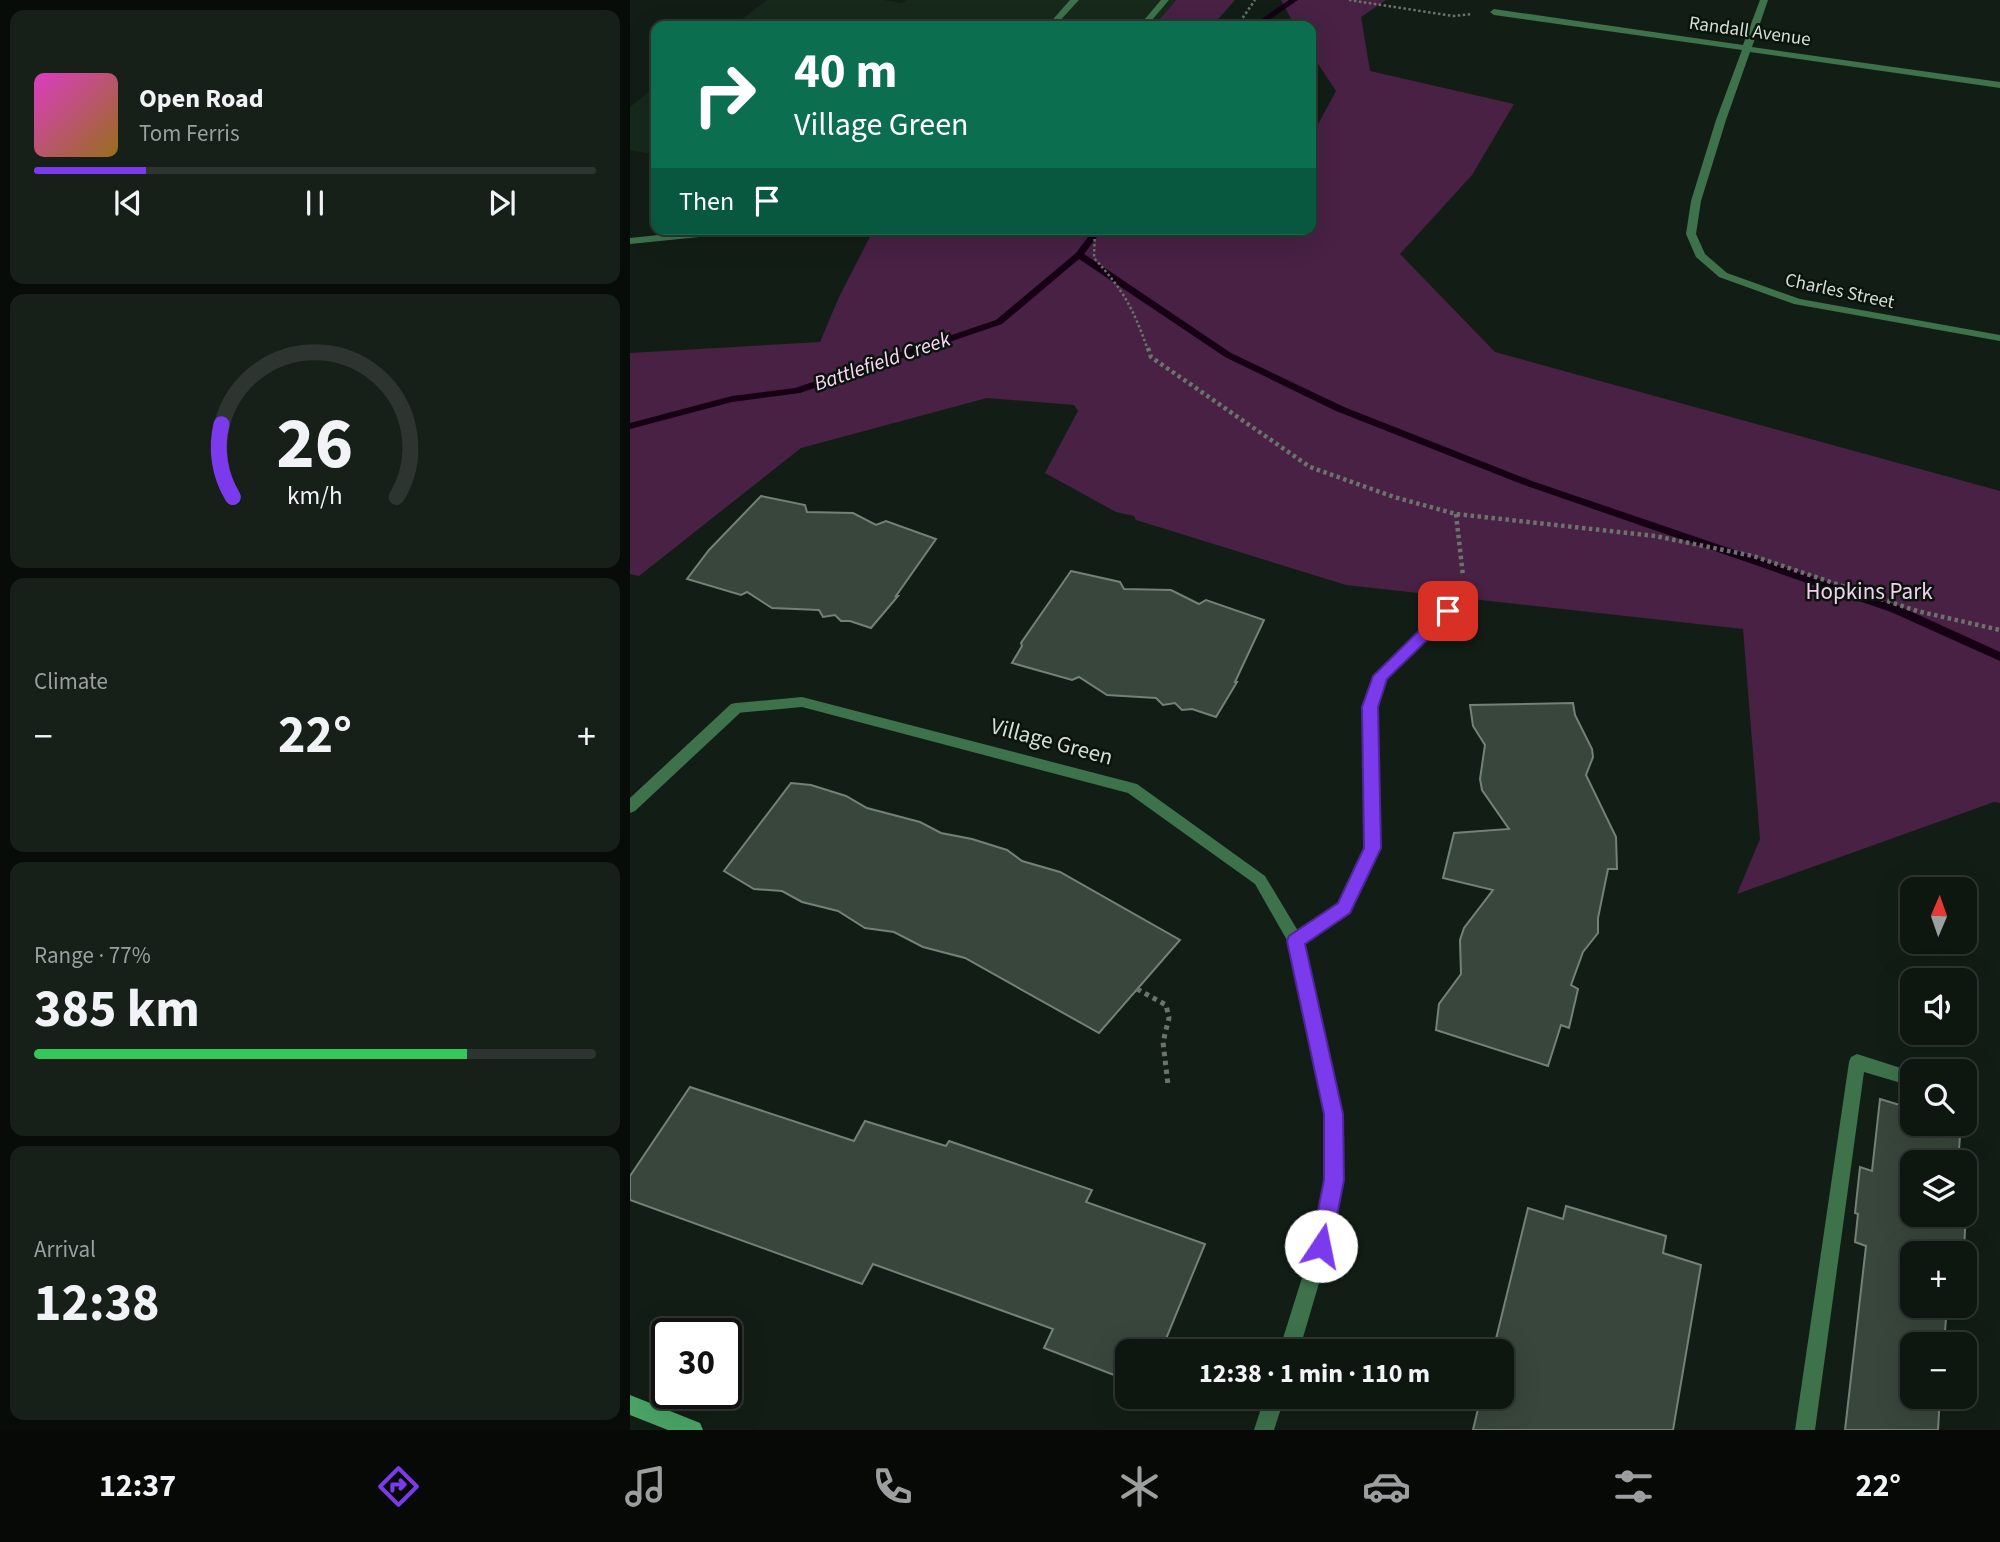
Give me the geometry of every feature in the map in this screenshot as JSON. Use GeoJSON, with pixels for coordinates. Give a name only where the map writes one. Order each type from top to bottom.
{"type":"FeatureCollection","features":[{"type":"Feature","properties":{"kind":"main road"},"geometry":{"type":"LineString","coordinates":[[630,1405],[693,1430]]}},
{"type":"Feature","properties":{"kind":"street"},"geometry":{"type":"LineString","coordinates":[[1056,21],[1075,0]]}},
{"type":"Feature","properties":{"kind":"street"},"geometry":{"type":"LineString","coordinates":[[1147,21],[1165,0]]}},
{"type":"Feature","properties":{"kind":"street","name":"Charles Street"},"geometry":{"type":"LineString","coordinates":[[1764,0],[1746,46],[1696,201],[1691,234],[1700,255],[1723,275],[1798,302],[2000,338]]}},
{"type":"Feature","properties":{"kind":"street","name":"Randall Avenue"},"geometry":{"type":"LineString","coordinates":[[1494,12],[1746,46],[2000,85]]}},
{"type":"Feature","properties":{"kind":"street"},"geometry":{"type":"LineString","coordinates":[[630,241],[690,235]]}},
{"type":"Feature","properties":{"kind":"street"},"geometry":{"type":"LineString","coordinates":[[1296,941],[1344,908],[1373,848],[1370,707],[1381,676],[1459,601]]}},
{"type":"Feature","properties":{"kind":"street","name":"Village Green"},"geometry":{"type":"LineString","coordinates":[[630,807],[736,708],[802,702],[1132,788],[1260,880],[1296,941],[1334,1114],[1334,1180],[1321,1246],[1293,1339]]}},
{"type":"Feature","properties":{"kind":"street"},"geometry":{"type":"LineString","coordinates":[[1805,1430],[1857,1062],[1900,1075]]}},
{"type":"Feature","properties":{"kind":"street"},"geometry":{"type":"LineString","coordinates":[[1264,1430],[1271,1409]]}},
{"type":"Feature","properties":{"kind":"path"},"geometry":{"type":"LineString","coordinates":[[1240,21],[1255,0]]}},
{"type":"Feature","properties":{"kind":"path"},"geometry":{"type":"LineString","coordinates":[[1349,0],[1452,16],[1494,12]]}},
{"type":"Feature","properties":{"kind":"path"},"geometry":{"type":"LineString","coordinates":[[1095,235],[1094,258],[1120,286],[1136,316],[1151,357],[1311,467],[1394,497],[1456,514],[1655,536],[1753,556],[1917,611],[2000,630]]}},
{"type":"Feature","properties":{"kind":"path"},"geometry":{"type":"LineString","coordinates":[[1456,514],[1463,575],[1459,601]]}},
{"type":"Feature","properties":{"kind":"path"},"geometry":{"type":"LineString","coordinates":[[1137,989],[1166,1004],[1169,1018],[1163,1042],[1168,1085]]}},
{"type":"Feature","properties":{"kind":"shaded area"},"geometry":{"type":"Polygon","coordinates":[[[767,0],[884,0],[902,3],[906,0],[1176,0],[1158,21],[740,21],[767,0]]]}},
{"type":"Feature","properties":{"kind":"shaded area"},"geometry":{"type":"Polygon","coordinates":[[[651,90],[651,154],[630,150],[630,107],[651,90]]]}},
{"type":"Feature","properties":{"kind":"green space"},"geometry":{"type":"Polygon","coordinates":[[[1176,0],[1235,0],[1216,21],[1158,21],[1176,0]]]}},
{"type":"Feature","properties":{"kind":"green space","name":"Hopkins Park"},"geometry":{"type":"Polygon","coordinates":[[[1281,0],[1386,0],[1361,17],[1370,71],[1514,104],[1472,175],[1400,254],[1495,352],[2000,491],[2000,803],[1994,802],[1737,894],[1760,839],[1743,629],[1346,585],[1136,520],[1134,516],[1116,512],[1045,473],[1078,411],[1074,405],[987,398],[801,448],[639,576],[630,574],[630,353],[820,342],[839,297],[871,235],[1316,235],[1316,128],[1336,91],[1316,61],[1316,21],[1292,21],[1281,0]]]}},
{"type":"Feature","properties":{"kind":"building"},"geometry":{"type":"Polygon","coordinates":[[[761,496],[805,505],[807,512],[853,513],[876,525],[886,521],[936,539],[898,596],[871,628],[841,621],[835,615],[823,617],[819,610],[772,608],[747,592],[741,595],[687,579],[709,550],[761,496]]]}},
{"type":"Feature","properties":{"kind":"building"},"geometry":{"type":"Polygon","coordinates":[[[1071,571],[1120,582],[1124,589],[1171,590],[1199,604],[1206,600],[1264,620],[1237,682],[1216,717],[1192,709],[1182,710],[1175,703],[1163,705],[1156,698],[1107,695],[1079,677],[1072,680],[1012,663],[1022,646],[1021,643],[1071,571]]]}},
{"type":"Feature","properties":{"kind":"building"},"geometry":{"type":"Polygon","coordinates":[[[1573,703],[1575,715],[1592,749],[1593,757],[1586,775],[1616,837],[1617,869],[1608,869],[1598,918],[1598,933],[1583,952],[1571,985],[1578,989],[1569,1028],[1561,1025],[1548,1066],[1436,1030],[1439,1004],[1461,974],[1460,940],[1464,928],[1493,890],[1443,878],[1454,833],[1509,829],[1482,790],[1480,779],[1485,745],[1473,726],[1470,705],[1573,703]]]}},
{"type":"Feature","properties":{"kind":"building"},"geometry":{"type":"Polygon","coordinates":[[[791,783],[811,785],[846,796],[867,808],[920,822],[941,833],[1007,850],[1022,861],[1060,872],[1180,940],[1099,1033],[965,958],[923,947],[894,932],[865,928],[838,911],[802,902],[782,891],[754,889],[724,871],[791,783]]]}},
{"type":"Feature","properties":{"kind":"building"},"geometry":{"type":"Polygon","coordinates":[[[690,1087],[854,1141],[865,1121],[946,1146],[949,1141],[1092,1190],[1086,1202],[1205,1244],[1166,1339],[1115,1339],[1115,1375],[1044,1348],[1053,1329],[873,1264],[862,1284],[630,1200],[630,1176],[690,1087]]]}},
{"type":"Feature","properties":{"kind":"building"},"geometry":{"type":"Polygon","coordinates":[[[1880,1099],[1900,1105],[1900,1136],[1960,1136],[1959,1150],[1900,1150],[1900,1227],[1965,1227],[1964,1241],[1900,1241],[1900,1318],[1946,1318],[1945,1332],[1900,1332],[1900,1409],[1939,1409],[1938,1430],[1845,1430],[1866,1246],[1855,1242],[1860,1167],[1872,1171],[1880,1099]]]}},
{"type":"Feature","properties":{"kind":"building"},"geometry":{"type":"Polygon","coordinates":[[[1566,1206],[1666,1236],[1663,1253],[1701,1265],[1673,1430],[1473,1430],[1478,1409],[1514,1409],[1514,1339],[1496,1339],[1528,1208],[1563,1219],[1566,1206]]]}},
{"type":"Feature","properties":{"kind":"waterway","name":"Battlefield Creek"},"geometry":{"type":"LineString","coordinates":[[1262,21],[1294,0]]}},
{"type":"Feature","properties":{"kind":"waterway","name":"Battlefield Creek"},"geometry":{"type":"LineString","coordinates":[[1079,255],[1094,235]]}},
{"type":"Feature","properties":{"kind":"waterway","name":"Battlefield Creek"},"geometry":{"type":"LineString","coordinates":[[630,426],[732,399],[796,391],[999,322],[1079,255]]}},
{"type":"Feature","properties":{"kind":"waterway"},"geometry":{"type":"LineString","coordinates":[[1079,255],[1228,355],[1340,409],[1528,483],[1895,609],[2000,657]]}},
{"type":"Feature","properties":{"kind":"route"},"geometry":{"type":"LineString","coordinates":[[1321,1246],[1334,1180],[1334,1114],[1296,941],[1344,908],[1373,848],[1370,707],[1381,676],[1448,611]]}}]}
